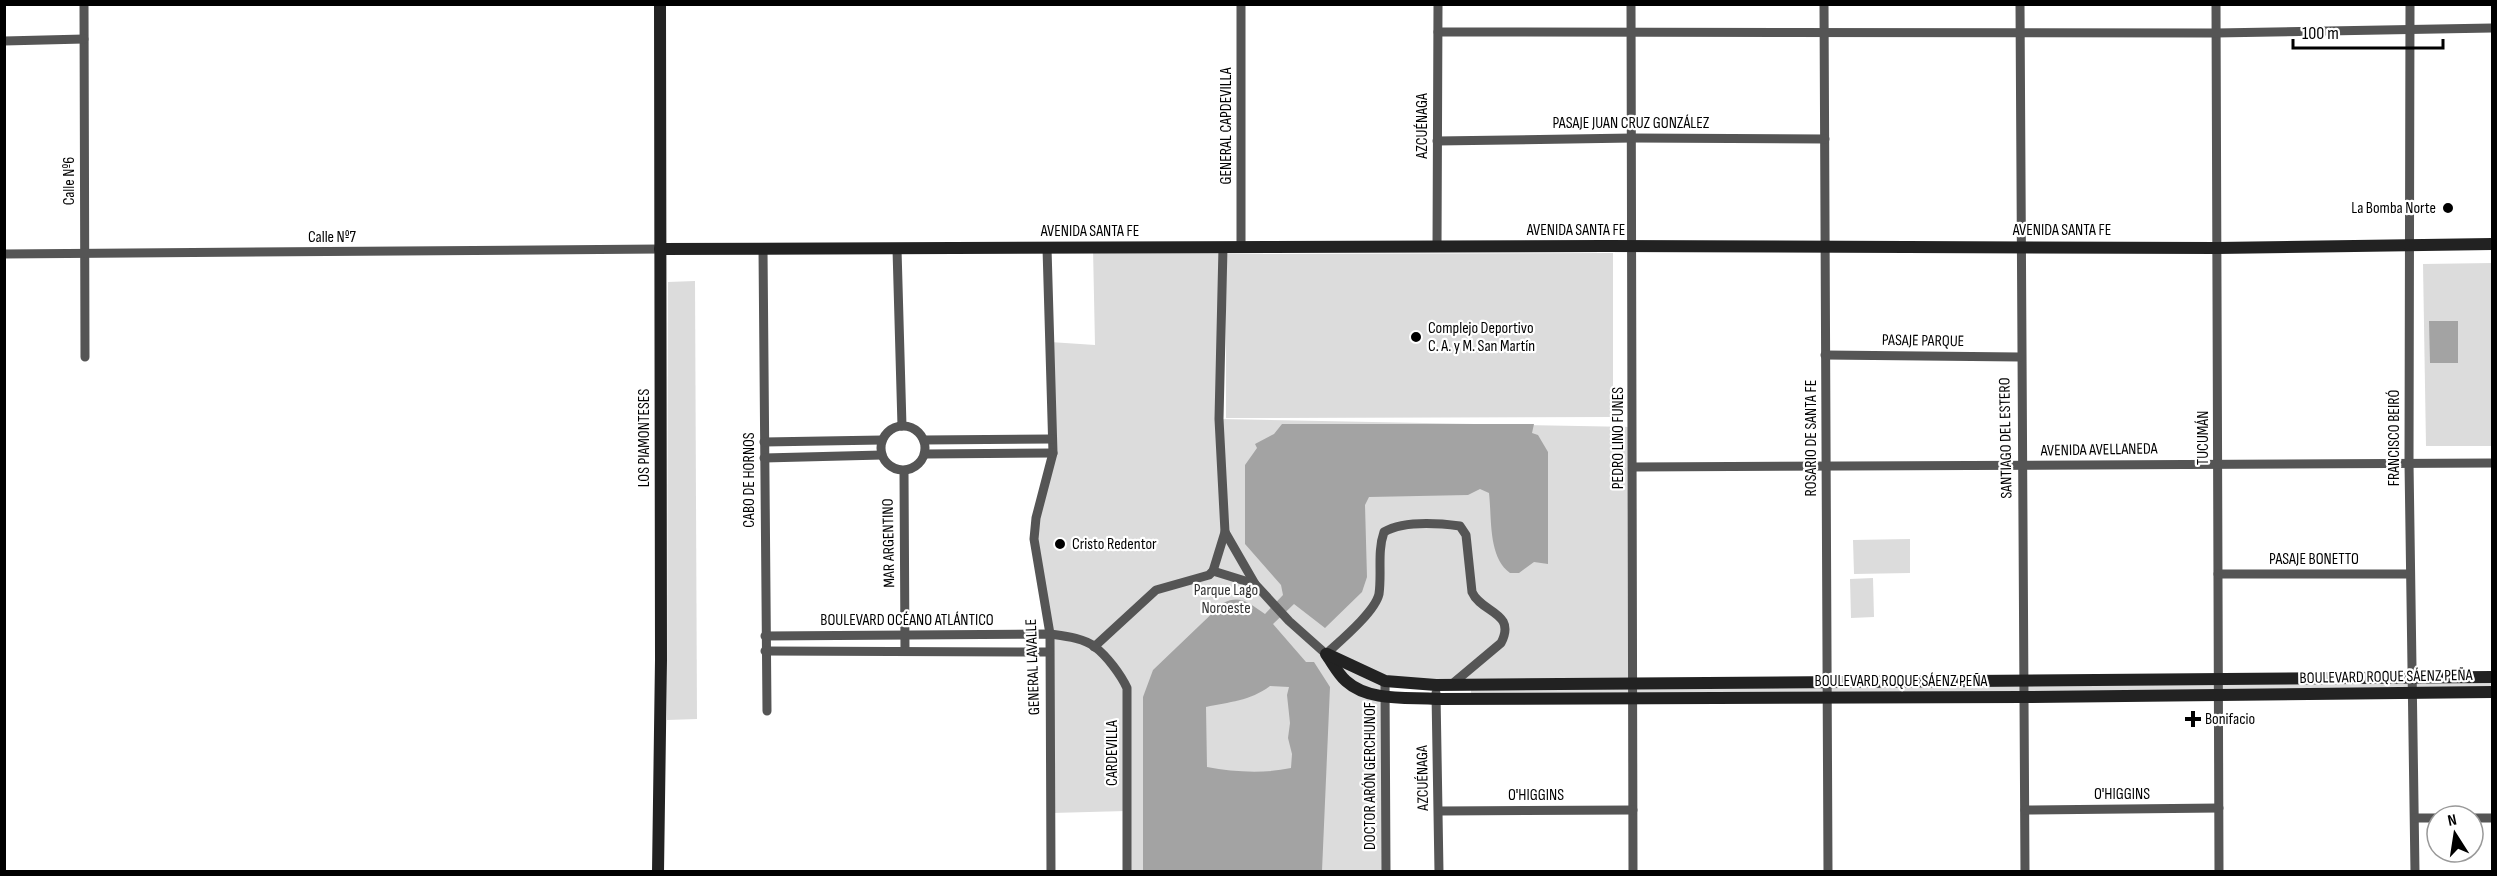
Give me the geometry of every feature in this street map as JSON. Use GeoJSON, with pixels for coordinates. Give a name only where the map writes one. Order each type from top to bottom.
{"type":"FeatureCollection","features":[{"type":"Feature","properties":{"kind":"street","name":"Calle Nº6"},"geometry":{"type":"LineString","coordinates":[[84,4],[85,357]]}},
{"type":"Feature","properties":{"kind":"street","name":"LOS PIAMONTESES"},"geometry":{"type":"LineString","coordinates":[[658,872],[661,660],[660,4]]}},
{"type":"Feature","properties":{"kind":"street","name":"GENERAL CAPDEVILLA"},"geometry":{"type":"LineString","coordinates":[[1241,4],[1241,248]]}},
{"type":"Feature","properties":{"kind":"street","name":"AZCUÉNAGA"},"geometry":{"type":"LineString","coordinates":[[1437,247],[1438,4]]}},
{"type":"Feature","properties":{"kind":"street","name":"PEDRO LINO FUNES"},"geometry":{"type":"LineString","coordinates":[[1630,4],[1633,872]]}},
{"type":"Feature","properties":{"kind":"street","name":"ROSARIO DE SANTA FE"},"geometry":{"type":"LineString","coordinates":[[1824,4],[1827,872]]}},
{"type":"Feature","properties":{"kind":"street","name":"SANTIAGO DEL ESTERO"},"geometry":{"type":"LineString","coordinates":[[2020,4],[2020,357],[2025,872]]}},
{"type":"Feature","properties":{"kind":"street","name":"TUCUMÁN"},"geometry":{"type":"LineString","coordinates":[[2216,4],[2219,872]]}},
{"type":"Feature","properties":{"kind":"street","name":"FRANCISCO BEIRÓ"},"geometry":{"type":"LineString","coordinates":[[2410,4],[2409,464],[2415,872]]}},
{"type":"Feature","properties":{"kind":"street"},"geometry":{"type":"LineString","coordinates":[[1438,32],[2216,33],[2493,28]]}},
{"type":"Feature","properties":{"kind":"street"},"geometry":{"type":"LineString","coordinates":[[4,41],[84,39]]}},
{"type":"Feature","properties":{"kind":"street","name":"PASAJE JUAN CRUZ GONZÁLEZ"},"geometry":{"type":"LineString","coordinates":[[1437,141],[1632,138],[1825,139]]}},
{"type":"Feature","properties":{"kind":"street","name":"AVENIDA SANTA FE"},"geometry":{"type":"LineString","coordinates":[[660,249],[1825,246],[2217,248],[2493,244]]}},
{"type":"Feature","properties":{"kind":"street","name":"GENERAL LAVALLE"},"geometry":{"type":"LineString","coordinates":[[1047,248],[1053,453],[1036,518],[1034,539],[1050,634],[1051,872]]}},
{"type":"Feature","properties":{"kind":"street"},"geometry":{"type":"LineString","coordinates":[[1095,647],[1156,590],[1202,578],[1213,571],[1225,532],[1219,419],[1222,248]]}},
{"type":"Feature","properties":{"kind":"street","name":"Calle Nº7"},"geometry":{"type":"LineString","coordinates":[[4,254],[660,249]]}},
{"type":"Feature","properties":{"kind":"street","name":"CABO DE HORNOS"},"geometry":{"type":"LineString","coordinates":[[763,249],[766,711]]}},
{"type":"Feature","properties":{"kind":"street"},"geometry":{"type":"LineString","coordinates":[[897,249],[902,426]]}},
{"type":"Feature","properties":{"kind":"street","name":"PASAJE PARQUE"},"geometry":{"type":"LineString","coordinates":[[1825,355],[2020,357]]}},
{"type":"Feature","properties":{"kind":"street"},"geometry":{"type":"LineString","coordinates":[[902,426],[913,428],[924,440],[925,454],[917,466],[904,471],[890,466],[882,455],[882,440],[890,430],[902,426]]}},
{"type":"Feature","properties":{"kind":"street"},"geometry":{"type":"LineString","coordinates":[[924,440],[1052,439]]}},
{"type":"Feature","properties":{"kind":"street"},"geometry":{"type":"LineString","coordinates":[[764,442],[882,440]]}},
{"type":"Feature","properties":{"kind":"street"},"geometry":{"type":"LineString","coordinates":[[925,454],[1053,453]]}},
{"type":"Feature","properties":{"kind":"street"},"geometry":{"type":"LineString","coordinates":[[764,458],[882,455]]}},
{"type":"Feature","properties":{"kind":"street","name":"AVENIDA AVELLANEDA"},"geometry":{"type":"LineString","coordinates":[[1633,466],[2493,463]]}},
{"type":"Feature","properties":{"kind":"street","name":"MAR ARGENTINO"},"geometry":{"type":"LineString","coordinates":[[904,471],[905,650]]}},
{"type":"Feature","properties":{"kind":"street"},"geometry":{"type":"LineString","coordinates":[[1326,654],[1377,602],[1381,566],[1380,543],[1384,532],[1394,527],[1446,524],[1460,526],[1466,535],[1472,592],[1475,600],[1497,614],[1504,622],[1505,635],[1501,643],[1451,685]]}},
{"type":"Feature","properties":{"kind":"street","name":"BOULEVARD ROQUE SÁENZ PEÑA"},"geometry":{"type":"LineString","coordinates":[[1225,532],[1255,584],[1289,621],[1326,654],[1346,681],[1366,693],[1384,696],[1437,699],[1633,699],[2493,692]]}},
{"type":"Feature","properties":{"kind":"street"},"geometry":{"type":"LineString","coordinates":[[1213,571],[1255,584]]}},
{"type":"Feature","properties":{"kind":"street","name":"PASAJE BONETTO"},"geometry":{"type":"LineString","coordinates":[[2218,574],[2410,574]]}},
{"type":"Feature","properties":{"kind":"street","name":"BOULEVARD OCÉANO ATLÁNTICO"},"geometry":{"type":"LineString","coordinates":[[765,636],[1050,634],[1068,637],[1095,647]]}},
{"type":"Feature","properties":{"kind":"street","name":"CARDEVILLA"},"geometry":{"type":"LineString","coordinates":[[1095,647],[1123,680],[1126,688],[1127,872]]}},
{"type":"Feature","properties":{"kind":"street","name":"BOULEVARD OCÉANO ATLÁNTICO"},"geometry":{"type":"LineString","coordinates":[[765,651],[1049,652]]}},
{"type":"Feature","properties":{"kind":"street","name":"BOULEVARD ROQUE SÁENZ PEÑA"},"geometry":{"type":"LineString","coordinates":[[1326,654],[1385,681],[1436,685],[2493,677]]}},
{"type":"Feature","properties":{"kind":"street","name":"DOCTOR ARÓN GERCHUNOF"},"geometry":{"type":"LineString","coordinates":[[1385,681],[1386,872]]}},
{"type":"Feature","properties":{"kind":"street","name":"AZCUÉNAGA"},"geometry":{"type":"LineString","coordinates":[[1436,685],[1439,872]]}},
{"type":"Feature","properties":{"kind":"street","name":"O'HIGGINS"},"geometry":{"type":"LineString","coordinates":[[2025,810],[2219,808]]}},
{"type":"Feature","properties":{"kind":"street","name":"O'HIGGINS"},"geometry":{"type":"LineString","coordinates":[[1439,811],[1633,810]]}},
{"type":"Feature","properties":{"kind":"street"},"geometry":{"type":"LineString","coordinates":[[2415,818],[2425,818]]}},
{"type":"Feature","properties":{"kind":"green space","name":"Parque Lago Noroeste"},"geometry":{"type":"Polygon","coordinates":[[[1223,247],[1219,419],[1633,427],[1633,682],[1385,681],[1386,871],[1127,871],[1126,811],[1052,813],[1049,652],[1034,539],[1049,466],[1050,342],[1095,345],[1093,248],[1223,247]]]}},
{"type":"Feature","properties":{"kind":"green space","name":"Complejo Deportivo C. A. y M. San Martín"},"geometry":{"type":"Polygon","coordinates":[[[1613,253],[1613,417],[1226,418],[1226,254],[1613,253]]]}},
{"type":"Feature","properties":{"kind":"green space"},"geometry":{"type":"Polygon","coordinates":[[[2492,263],[2492,446],[2426,446],[2423,264],[2492,263]]]}},
{"type":"Feature","properties":{"kind":"green space"},"geometry":{"type":"Polygon","coordinates":[[[695,281],[697,719],[667,720],[668,282],[695,281]]]}},
{"type":"Feature","properties":{"kind":"green space"},"geometry":{"type":"Polygon","coordinates":[[[1910,539],[1910,573],[1854,574],[1853,540],[1910,539]]]}},
{"type":"Feature","properties":{"kind":"green space"},"geometry":{"type":"Polygon","coordinates":[[[1873,578],[1874,617],[1851,618],[1850,579],[1873,578]]]}},
{"type":"Feature","properties":{"kind":"green space"},"geometry":{"type":"Polygon","coordinates":[[[2492,683],[2492,689],[1471,694],[1471,688],[2492,683]]]}},
{"type":"Feature","properties":{"kind":"shaded area"},"geometry":{"type":"Polygon","coordinates":[[[2429,321],[2458,321],[2458,363],[2430,363],[2429,321]]]}},
{"type":"Feature","properties":{"kind":"shaded area"},"geometry":{"type":"Polygon","coordinates":[[[1282,424],[1534,424],[1532,433],[1538,435],[1548,452],[1548,564],[1534,562],[1519,573],[1510,573],[1503,566],[1494,548],[1489,493],[1480,489],[1468,495],[1369,497],[1365,505],[1367,577],[1362,592],[1325,628],[1294,604],[1273,624],[1306,662],[1314,662],[1330,687],[1322,871],[1143,872],[1143,697],[1153,670],[1223,603],[1229,600],[1240,600],[1265,614],[1283,595],[1281,585],[1245,544],[1245,465],[1257,448],[1255,444],[1274,434],[1282,424]],[[1270,686],[1247,698],[1206,707],[1207,767],[1249,772],[1291,768],[1292,754],[1288,738],[1290,723],[1287,695],[1289,687],[1270,686]]]}},
{"type":"Feature","properties":{"kind":"place","name":"La Bomba Norte"},"geometry":{"type":"Point","coordinates":[2448,208]}},
{"type":"Feature","properties":{"kind":"place","name":"Complejo Deportivo C. A. y M. San Martín"},"geometry":{"type":"Point","coordinates":[1416,337]}},
{"type":"Feature","properties":{"kind":"place","name":"Cristo Redentor"},"geometry":{"type":"Point","coordinates":[1060,544]}},
{"type":"Feature","properties":{"kind":"place","name":"Bonifacio"},"geometry":{"type":"Point","coordinates":[2193,719]}}]}
